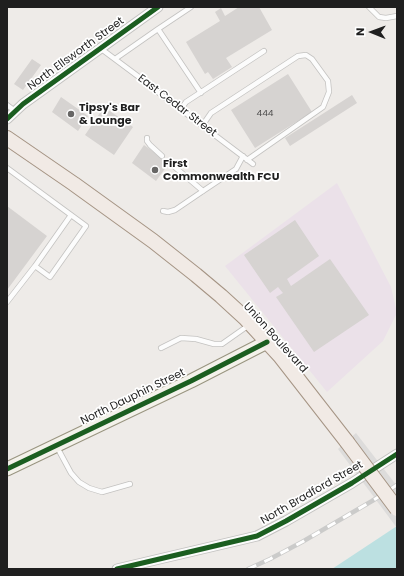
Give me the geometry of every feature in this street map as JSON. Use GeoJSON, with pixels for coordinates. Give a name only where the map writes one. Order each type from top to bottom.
{"type":"FeatureCollection","features":[{"type":"Feature","properties":{"kind":"main road","name":"Union Boulevard"},"geometry":{"type":"LineString","coordinates":[[7,138],[80,188],[153,241],[221,296],[280,356],[397,509]]}},
{"type":"Feature","properties":{"kind":"street","name":"North Ellsworth Street"},"geometry":{"type":"LineString","coordinates":[[7,119],[23,104],[158,7]]}},
{"type":"Feature","properties":{"kind":"street","name":"North Dauphin Street"},"geometry":{"type":"LineString","coordinates":[[7,469],[267,342]]}},
{"type":"Feature","properties":{"kind":"street","name":"North Bradford Street"},"geometry":{"type":"LineString","coordinates":[[117,569],[257,536],[352,483],[397,454]]}},
{"type":"Feature","properties":{"kind":"lane"},"geometry":{"type":"LineString","coordinates":[[115,59],[191,7]]}},
{"type":"Feature","properties":{"kind":"lane"},"geometry":{"type":"LineString","coordinates":[[369,7],[379,17],[386,18],[397,16]]}},
{"type":"Feature","properties":{"kind":"lane"},"geometry":{"type":"LineString","coordinates":[[158,29],[201,93]]}},
{"type":"Feature","properties":{"kind":"lane","name":"East Cedar Street"},"geometry":{"type":"LineString","coordinates":[[100,48],[253,164]]}},
{"type":"Feature","properties":{"kind":"lane"},"geometry":{"type":"LineString","coordinates":[[181,110],[186,102],[264,51]]}},
{"type":"Feature","properties":{"kind":"lane"},"geometry":{"type":"LineString","coordinates":[[163,210],[168,212],[175,210],[236,169],[245,158],[323,107],[329,92],[328,81],[312,59],[306,55],[298,56],[211,113],[202,126]]}},
{"type":"Feature","properties":{"kind":"lane"},"geometry":{"type":"LineString","coordinates":[[7,105],[16,111]]}},
{"type":"Feature","properties":{"kind":"lane"},"geometry":{"type":"LineString","coordinates":[[147,138],[150,145],[162,156]]}},
{"type":"Feature","properties":{"kind":"lane"},"geometry":{"type":"LineString","coordinates":[[170,162],[203,191]]}},
{"type":"Feature","properties":{"kind":"lane"},"geometry":{"type":"LineString","coordinates":[[7,168],[86,226],[50,277],[35,266]]}},
{"type":"Feature","properties":{"kind":"lane"},"geometry":{"type":"LineString","coordinates":[[7,302],[35,266],[71,215]]}},
{"type":"Feature","properties":{"kind":"lane"},"geometry":{"type":"LineString","coordinates":[[161,348],[181,338],[222,344],[250,324]]}},
{"type":"Feature","properties":{"kind":"lane"},"geometry":{"type":"LineString","coordinates":[[56,446],[71,473],[79,482],[89,488],[102,492],[130,484]]}},
{"type":"Feature","properties":{"kind":"shaded area"},"geometry":{"type":"Polygon","coordinates":[[[337,183],[391,287],[397,313],[383,341],[327,392],[225,266],[337,183]]]}},
{"type":"Feature","properties":{"kind":"water"},"geometry":{"type":"Polygon","coordinates":[[[397,526],[397,569],[332,569],[397,526]]]}},
{"type":"Feature","properties":{"kind":"pier"},"geometry":{"type":"Polygon","coordinates":[[[356,433],[397,486],[397,528],[338,449],[356,433]]]}},
{"type":"Feature","properties":{"kind":"building"},"geometry":{"type":"Polygon","coordinates":[[[239,7],[259,7],[272,30],[226,58],[232,67],[213,79],[208,72],[205,74],[186,42],[220,21],[215,12],[221,8],[225,16],[239,7]]]}},
{"type":"Feature","properties":{"kind":"building"},"geometry":{"type":"Polygon","coordinates":[[[32,59],[41,65],[23,90],[14,84],[32,59]]]}},
{"type":"Feature","properties":{"kind":"building"},"geometry":{"type":"Polygon","coordinates":[[[288,74],[312,112],[255,148],[231,110],[288,74]]]}},
{"type":"Feature","properties":{"kind":"building"},"geometry":{"type":"Polygon","coordinates":[[[352,95],[357,103],[290,146],[285,138],[352,95]]]}},
{"type":"Feature","properties":{"kind":"building"},"geometry":{"type":"Polygon","coordinates":[[[61,97],[88,116],[78,131],[52,112],[61,97]]]}},
{"type":"Feature","properties":{"kind":"building"},"geometry":{"type":"Polygon","coordinates":[[[104,107],[133,127],[114,155],[85,135],[104,107]]]}},
{"type":"Feature","properties":{"kind":"building"},"geometry":{"type":"Polygon","coordinates":[[[144,145],[169,163],[156,181],[132,163],[144,145]]]}},
{"type":"Feature","properties":{"kind":"building"},"geometry":{"type":"Polygon","coordinates":[[[7,206],[47,236],[7,290],[7,206]]]}},
{"type":"Feature","properties":{"kind":"building"},"geometry":{"type":"Polygon","coordinates":[[[295,220],[319,256],[287,279],[291,286],[330,259],[369,315],[314,352],[276,297],[283,293],[278,287],[270,293],[244,255],[295,220]]]}},
{"type":"Feature","properties":{"kind":"railway"},"geometry":{"type":"LineString","coordinates":[[248,569],[302,542],[397,485]]}},
{"type":"Feature","properties":{"kind":"cycle path"},"geometry":{"type":"LineString","coordinates":[[7,119],[23,104],[158,7]]}},
{"type":"Feature","properties":{"kind":"cycle path"},"geometry":{"type":"LineString","coordinates":[[7,469],[191,381],[267,342]]}},
{"type":"Feature","properties":{"kind":"cycle path"},"geometry":{"type":"LineString","coordinates":[[117,569],[257,536],[352,483],[397,454]]}},
{"type":"Feature","properties":{"kind":"place","name":"Tipsy's Bar & Lounge"},"geometry":{"type":"Point","coordinates":[71,114]}},
{"type":"Feature","properties":{"kind":"place","name":"First Commonwealth FCU"},"geometry":{"type":"Point","coordinates":[155,170]}}]}
